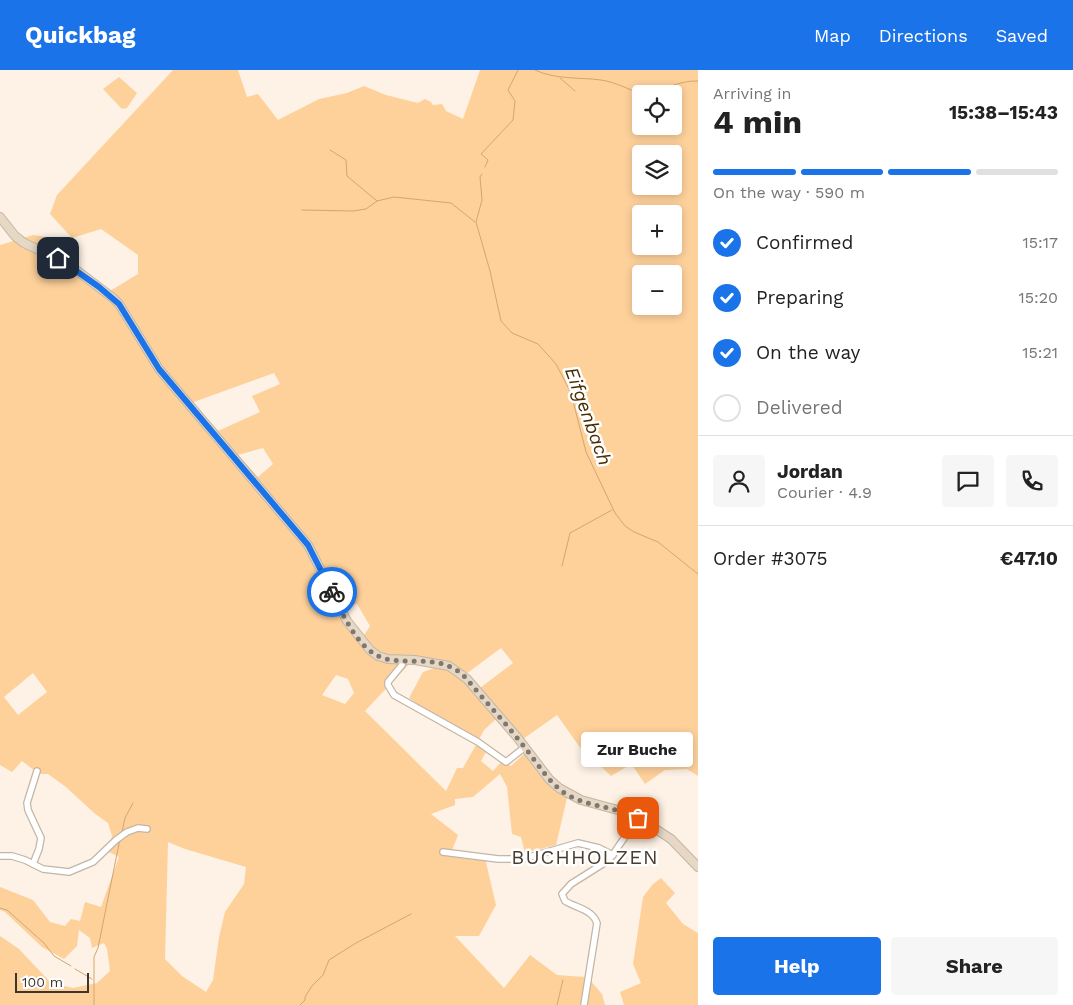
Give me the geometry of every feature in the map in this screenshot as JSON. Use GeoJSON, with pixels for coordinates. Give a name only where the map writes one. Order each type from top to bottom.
{"type":"FeatureCollection","features":[{"type":"Feature","properties":{"kind":"street"},"geometry":{"type":"LineString","coordinates":[[0,217],[15,236],[24,243],[67,264],[119,304],[159,369],[308,545],[344,618],[374,654],[388,659],[436,662],[449,666],[461,674],[525,747],[549,779],[568,794],[581,800],[625,812],[638,818],[666,835],[698,867]]}},
{"type":"Feature","properties":{"kind":"street"},"geometry":{"type":"LineString","coordinates":[[403,660],[402,665],[388,682],[394,695],[478,742],[504,762],[508,762],[525,747]]}},
{"type":"Feature","properties":{"kind":"street"},"geometry":{"type":"LineString","coordinates":[[33,864],[39,849],[40,838],[27,803],[37,771]]}},
{"type":"Feature","properties":{"kind":"street"},"geometry":{"type":"LineString","coordinates":[[584,1005],[597,923],[591,913],[567,903],[562,896],[567,888],[604,864],[613,855],[638,818]]}},
{"type":"Feature","properties":{"kind":"street"},"geometry":{"type":"LineString","coordinates":[[0,856],[12,856],[43,869],[69,872],[93,862],[126,832],[138,828],[147,829]]}},
{"type":"Feature","properties":{"kind":"street"},"geometry":{"type":"LineString","coordinates":[[443,852],[498,860],[523,859],[578,843],[599,848],[613,855]]}},
{"type":"Feature","properties":{"kind":"shaded area"},"geometry":{"type":"Polygon","coordinates":[[[173,70],[238,70],[247,97],[258,94],[278,120],[319,99],[347,93],[364,86],[386,95],[418,103],[425,99],[433,105],[442,104],[446,111],[463,119],[480,70],[698,70],[698,776],[687,769],[665,770],[645,784],[632,765],[611,776],[586,752],[584,753],[557,715],[523,739],[480,688],[513,663],[501,648],[466,674],[442,662],[415,658],[365,711],[446,791],[457,768],[463,768],[477,743],[487,750],[481,761],[493,771],[501,762],[511,766],[526,752],[549,783],[567,798],[556,845],[525,853],[521,837],[512,834],[507,787],[500,774],[473,797],[455,799],[455,805],[431,814],[458,835],[451,853],[485,858],[496,905],[479,936],[455,936],[504,988],[530,955],[557,975],[585,977],[582,1005],[0,1005],[0,936],[19,949],[51,983],[73,988],[97,983],[110,971],[107,949],[104,943],[92,948],[90,938],[79,930],[77,946],[64,959],[42,947],[5,912],[0,910],[0,887],[33,900],[50,922],[65,926],[71,919],[80,921],[85,902],[101,907],[119,857],[109,852],[112,836],[108,823],[94,813],[66,787],[48,774],[39,774],[22,761],[12,772],[0,765],[0,245],[33,235],[47,237],[52,258],[77,274],[85,271],[110,291],[138,274],[138,255],[101,229],[72,238],[50,214],[57,195],[173,70]],[[274,373],[191,403],[218,431],[260,412],[252,396],[280,384],[274,373]],[[263,448],[238,455],[258,477],[273,464],[263,448]],[[357,604],[342,606],[351,625],[363,637],[370,626],[357,604]],[[33,673],[4,697],[18,715],[47,692],[33,673]],[[336,675],[322,695],[345,704],[354,693],[348,679],[336,675]],[[168,842],[165,959],[182,976],[206,992],[213,980],[219,937],[225,912],[244,884],[246,867],[168,842]]]}},
{"type":"Feature","properties":{"kind":"shaded area"},"geometry":{"type":"Polygon","coordinates":[[[119,77],[137,93],[127,108],[122,109],[103,89],[119,77]]]}},
{"type":"Feature","properties":{"kind":"shaded area"},"geometry":{"type":"Polygon","coordinates":[[[440,666],[463,678],[496,719],[484,730],[479,739],[429,712],[409,698],[423,672],[440,666]]]}},
{"type":"Feature","properties":{"kind":"shaded area"},"geometry":{"type":"Polygon","coordinates":[[[661,878],[675,893],[666,903],[683,924],[698,933],[698,1005],[624,1005],[620,992],[641,983],[633,964],[643,897],[652,885],[661,878]]]}},
{"type":"Feature","properties":{"kind":"shaded area"},"geometry":{"type":"Polygon","coordinates":[[[589,979],[602,994],[605,1005],[585,1005],[589,979]]]}},
{"type":"Feature","properties":{"kind":"waterway","name":"Eifgenbach"},"geometry":{"type":"LineString","coordinates":[[485,167],[488,160],[481,154],[513,120],[515,101],[508,90],[518,70]]}},
{"type":"Feature","properties":{"kind":"waterway","name":"Eifgenbach"},"geometry":{"type":"LineString","coordinates":[[535,70],[559,77],[606,81],[632,90]]}},
{"type":"Feature","properties":{"kind":"waterway","name":"Eifgenbach"},"geometry":{"type":"LineString","coordinates":[[560,78],[575,91]]}},
{"type":"Feature","properties":{"kind":"waterway","name":"Eifgenbach"},"geometry":{"type":"LineString","coordinates":[[675,85],[698,81]]}},
{"type":"Feature","properties":{"kind":"waterway","name":"Eifgenbach"},"geometry":{"type":"LineString","coordinates":[[330,150],[346,160],[347,176],[377,201]]}},
{"type":"Feature","properties":{"kind":"waterway","name":"Eifgenbach"},"geometry":{"type":"LineString","coordinates":[[482,174],[480,177],[482,200],[476,222],[490,271],[501,321],[512,333],[538,344],[556,364],[571,393],[586,452],[615,513],[625,526],[658,542],[698,574]]}},
{"type":"Feature","properties":{"kind":"waterway","name":"Eifgenbach"},"geometry":{"type":"LineString","coordinates":[[302,210],[353,211],[366,209],[377,201],[394,197],[451,203],[475,222]]}},
{"type":"Feature","properties":{"kind":"waterway"},"geometry":{"type":"LineString","coordinates":[[562,566],[570,533],[612,510]]}},
{"type":"Feature","properties":{"kind":"waterway"},"geometry":{"type":"LineString","coordinates":[[122,832],[125,818],[133,803]]}},
{"type":"Feature","properties":{"kind":"waterway"},"geometry":{"type":"LineString","coordinates":[[94,1005],[94,957],[98,948],[120,839]]}},
{"type":"Feature","properties":{"kind":"waterway"},"geometry":{"type":"LineString","coordinates":[[0,908],[7,910],[44,943],[54,956],[71,966]]}},
{"type":"Feature","properties":{"kind":"waterway"},"geometry":{"type":"LineString","coordinates":[[300,1005],[305,1000],[312,986],[323,975],[329,960],[356,943],[411,914]]}},
{"type":"Feature","properties":{"kind":"waterway"},"geometry":{"type":"LineString","coordinates":[[75,969],[92,979]]}},
{"type":"Feature","properties":{"kind":"waterway"},"geometry":{"type":"LineString","coordinates":[[557,1005],[563,980]]}},
{"type":"Feature","properties":{"kind":"way so far"},"geometry":{"type":"LineString","coordinates":[[332,592],[344,618],[374,654],[388,659],[436,662],[449,666],[467,680],[517,737],[549,779],[559,788],[581,800],[625,812],[638,818]]}},
{"type":"Feature","properties":{"kind":"place","name":"Zur Buche"},"geometry":{"type":"Point","coordinates":[638,818]}},
{"type":"Feature","properties":{"kind":"district","name":"BUCHHOLZEN"},"geometry":{"type":"Point","coordinates":[585,857]}},
{"type":"Feature","properties":{"kind":"route"},"geometry":{"type":"LineString","coordinates":[[58,258],[113,298],[124,310],[159,369],[308,545],[332,592]]}}]}
